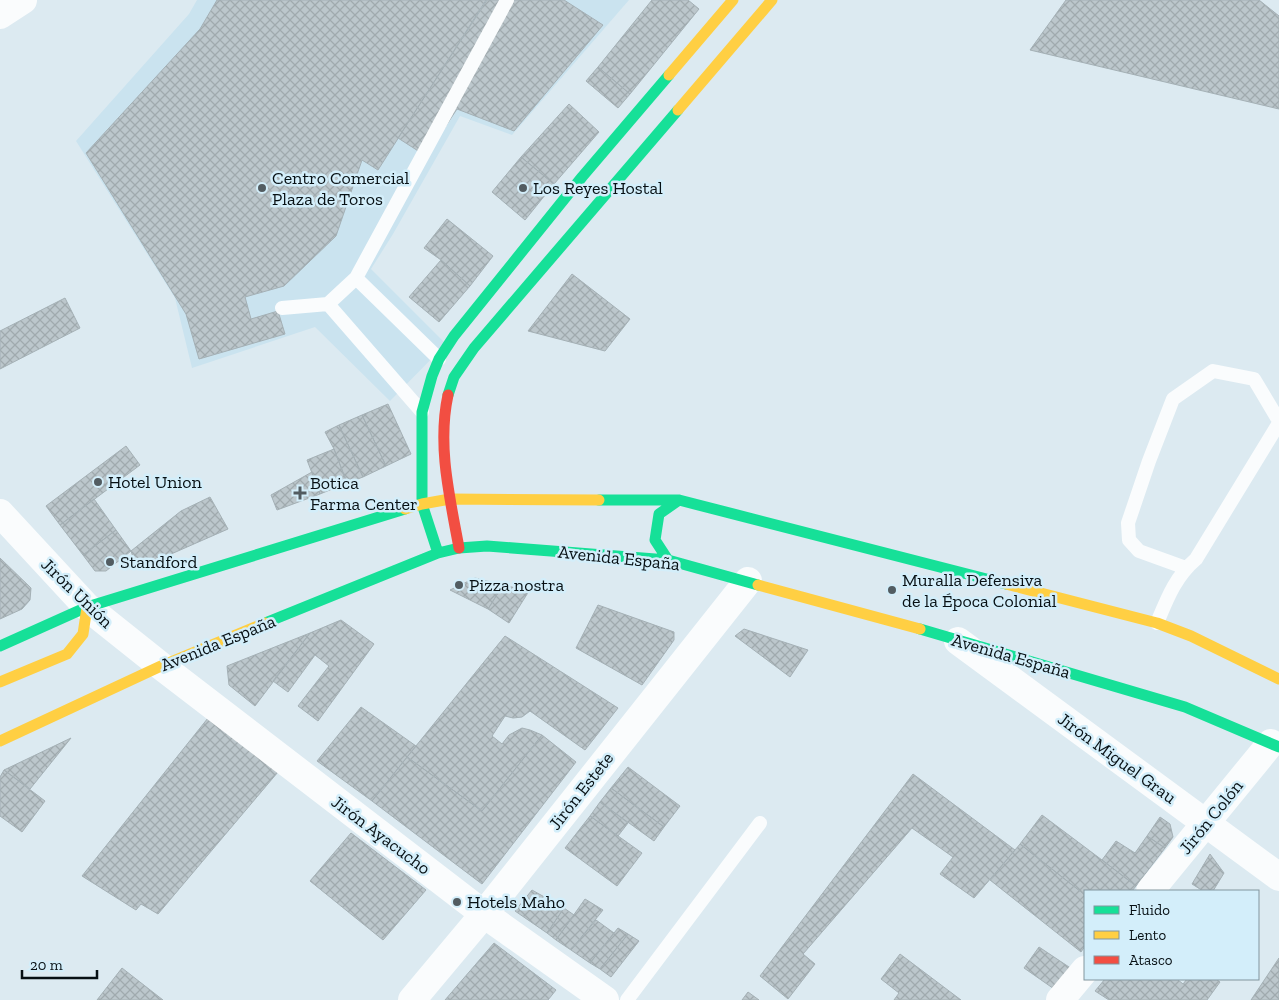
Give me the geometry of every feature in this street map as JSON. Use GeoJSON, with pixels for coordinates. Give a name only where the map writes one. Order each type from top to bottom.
{"type":"FeatureCollection","features":[{"type":"Feature","properties":{"kind":"main road"},"geometry":{"type":"LineString","coordinates":[[438,553],[422,504],[422,412],[439,358],[454,336],[582,177],[733,0]]}},
{"type":"Feature","properties":{"kind":"main road"},"geometry":{"type":"LineString","coordinates":[[459,548],[450,500],[444,433],[445,407],[454,378],[474,348],[772,0]]}},
{"type":"Feature","properties":{"kind":"main road"},"geometry":{"type":"LineString","coordinates":[[0,646],[87,607],[422,504],[450,500],[679,500],[1157,623],[1191,636],[1279,679]]}},
{"type":"Feature","properties":{"kind":"main road"},"geometry":{"type":"LineString","coordinates":[[668,560],[655,540],[659,514],[679,500]]}},
{"type":"Feature","properties":{"kind":"main road","name":"Avenida España"},"geometry":{"type":"LineString","coordinates":[[0,741],[161,666],[438,553],[459,548],[487,546],[668,560],[955,639],[1185,707],[1275,745]]}},
{"type":"Feature","properties":{"kind":"main road"},"geometry":{"type":"LineString","coordinates":[[0,682],[67,654],[82,634],[87,607]]}},
{"type":"Feature","properties":{"kind":"street"},"geometry":{"type":"LineString","coordinates":[[0,14],[22,0]]}},
{"type":"Feature","properties":{"kind":"street","name":"Jirón Unión"},"geometry":{"type":"LineString","coordinates":[[0,513],[87,607],[161,666]]}},
{"type":"Feature","properties":{"kind":"street","name":"Jirón Estete"},"geometry":{"type":"LineString","coordinates":[[412,1000],[484,914],[748,581]]}},
{"type":"Feature","properties":{"kind":"street","name":"Jirón Miguel Grau"},"geometry":{"type":"LineString","coordinates":[[955,639],[1279,876]]}},
{"type":"Feature","properties":{"kind":"street","name":"Jirón Ayacucho"},"geometry":{"type":"LineString","coordinates":[[161,666],[484,914],[605,1000]]}},
{"type":"Feature","properties":{"kind":"street","name":"Jirón Colón"},"geometry":{"type":"LineString","coordinates":[[1151,890],[1275,745]]}},
{"type":"Feature","properties":{"kind":"street"},"geometry":{"type":"LineString","coordinates":[[1060,1000],[1084,971]]}},
{"type":"Feature","properties":{"kind":"lane"},"geometry":{"type":"LineString","coordinates":[[282,308],[328,304],[356,278],[507,0]]}},
{"type":"Feature","properties":{"kind":"lane"},"geometry":{"type":"LineString","coordinates":[[356,278],[439,358]]}},
{"type":"Feature","properties":{"kind":"lane"},"geometry":{"type":"LineString","coordinates":[[328,304],[422,412]]}},
{"type":"Feature","properties":{"kind":"lane"},"geometry":{"type":"LineString","coordinates":[[1157,623],[1173,585],[1186,568],[1196,559],[1279,422],[1254,379],[1213,371],[1173,399],[1149,461],[1128,523],[1129,540],[1139,552],[1186,568]]}},
{"type":"Feature","properties":{"kind":"lane"},"geometry":{"type":"LineString","coordinates":[[627,1000],[760,823]]}},
{"type":"Feature","properties":{"kind":"shaded area","name":"Centro Comercial Plaza de Toros"},"geometry":{"type":"Polygon","coordinates":[[[197,0],[629,0],[512,135],[460,116],[371,269],[446,344],[390,401],[315,327],[192,368],[175,298],[76,141],[189,14],[197,0]]]}},
{"type":"Feature","properties":{"kind":"building","name":"Centro Comercial Plaza de Toros"},"geometry":{"type":"Polygon","coordinates":[[[217,0],[486,0],[378,170],[362,160],[336,236],[284,286],[245,297],[251,319],[278,311],[285,334],[199,359],[186,314],[86,153],[200,29],[217,0]]]}},
{"type":"Feature","properties":{"kind":"building"},"geometry":{"type":"Polygon","coordinates":[[[487,0],[564,0],[603,25],[514,131],[457,109],[426,156],[398,138],[487,0]]]}},
{"type":"Feature","properties":{"kind":"building"},"geometry":{"type":"Polygon","coordinates":[[[652,0],[688,0],[699,9],[630,94],[598,67],[652,0]]]}},
{"type":"Feature","properties":{"kind":"building"},"geometry":{"type":"Polygon","coordinates":[[[1066,0],[1259,0],[1279,16],[1279,109],[1030,50],[1066,0]]]}},
{"type":"Feature","properties":{"kind":"building"},"geometry":{"type":"Polygon","coordinates":[[[598,67],[630,94],[618,108],[586,81],[598,67]]]}},
{"type":"Feature","properties":{"kind":"building"},"geometry":{"type":"Polygon","coordinates":[[[569,104],[599,132],[554,184],[521,157],[569,104]]]}},
{"type":"Feature","properties":{"kind":"building","name":"Los Reyes Hostal"},"geometry":{"type":"Polygon","coordinates":[[[521,157],[554,184],[525,220],[492,192],[521,157]]]}},
{"type":"Feature","properties":{"kind":"building"},"geometry":{"type":"Polygon","coordinates":[[[447,219],[493,256],[470,286],[441,260],[424,248],[447,219]]]}},
{"type":"Feature","properties":{"kind":"building"},"geometry":{"type":"Polygon","coordinates":[[[441,260],[470,286],[439,322],[409,297],[441,260]]]}},
{"type":"Feature","properties":{"kind":"building"},"geometry":{"type":"Polygon","coordinates":[[[572,274],[630,319],[605,351],[528,331],[572,274]]]}},
{"type":"Feature","properties":{"kind":"building"},"geometry":{"type":"Polygon","coordinates":[[[65,298],[80,328],[0,369],[0,331],[65,298]]]}},
{"type":"Feature","properties":{"kind":"building"},"geometry":{"type":"Polygon","coordinates":[[[388,404],[411,454],[386,466],[362,415],[388,404]]]}},
{"type":"Feature","properties":{"kind":"building"},"geometry":{"type":"Polygon","coordinates":[[[362,415],[386,466],[363,477],[339,425],[362,415]]]}},
{"type":"Feature","properties":{"kind":"building"},"geometry":{"type":"Polygon","coordinates":[[[339,425],[363,477],[347,483],[334,449],[325,432],[339,425]]]}},
{"type":"Feature","properties":{"kind":"building","name":"Hotel Union"},"geometry":{"type":"Polygon","coordinates":[[[126,446],[140,465],[60,525],[46,506],[126,446]]]}},
{"type":"Feature","properties":{"kind":"building"},"geometry":{"type":"Polygon","coordinates":[[[334,449],[347,483],[320,494],[307,460],[334,449]]]}},
{"type":"Feature","properties":{"kind":"building"},"geometry":{"type":"Polygon","coordinates":[[[312,472],[320,494],[277,510],[271,495],[312,472]]]}},
{"type":"Feature","properties":{"kind":"building"},"geometry":{"type":"Polygon","coordinates":[[[210,497],[228,529],[137,569],[131,551],[181,511],[210,497]]]}},
{"type":"Feature","properties":{"kind":"building"},"geometry":{"type":"Polygon","coordinates":[[[94,499],[116,530],[83,555],[60,525],[94,499]]]}},
{"type":"Feature","properties":{"kind":"building"},"geometry":{"type":"Polygon","coordinates":[[[116,530],[131,551],[106,571],[95,571],[83,555],[116,530]]]}},
{"type":"Feature","properties":{"kind":"building"},"geometry":{"type":"Polygon","coordinates":[[[0,558],[31,588],[30,600],[22,609],[0,619],[0,558]]]}},
{"type":"Feature","properties":{"kind":"building"},"geometry":{"type":"Polygon","coordinates":[[[475,578],[503,585],[488,609],[450,590],[475,578]]]}},
{"type":"Feature","properties":{"kind":"building"},"geometry":{"type":"Polygon","coordinates":[[[503,585],[529,591],[509,623],[488,609],[503,585]]]}},
{"type":"Feature","properties":{"kind":"building"},"geometry":{"type":"Polygon","coordinates":[[[598,605],[674,632],[674,640],[642,685],[576,648],[598,605]]]}},
{"type":"Feature","properties":{"kind":"building"},"geometry":{"type":"Polygon","coordinates":[[[341,620],[374,644],[318,721],[298,706],[329,666],[315,655],[288,692],[273,681],[310,633],[341,620]]]}},
{"type":"Feature","properties":{"kind":"building"},"geometry":{"type":"Polygon","coordinates":[[[744,629],[808,650],[790,677],[735,636],[744,629]]]}},
{"type":"Feature","properties":{"kind":"building"},"geometry":{"type":"Polygon","coordinates":[[[310,633],[255,706],[229,685],[227,666],[310,633]]]}},
{"type":"Feature","properties":{"kind":"building"},"geometry":{"type":"Polygon","coordinates":[[[505,636],[618,708],[585,750],[530,711],[522,717],[513,718],[505,716],[492,736],[502,744],[509,735],[522,728],[542,735],[482,811],[407,757],[505,636]]]}},
{"type":"Feature","properties":{"kind":"building"},"geometry":{"type":"Polygon","coordinates":[[[361,707],[416,746],[372,801],[317,761],[361,707]]]}},
{"type":"Feature","properties":{"kind":"building"},"geometry":{"type":"Polygon","coordinates":[[[208,718],[278,772],[158,914],[141,904],[136,910],[82,876],[208,718]]]}},
{"type":"Feature","properties":{"kind":"building"},"geometry":{"type":"Polygon","coordinates":[[[542,735],[576,762],[482,884],[372,801],[407,757],[482,811],[542,735]]]}},
{"type":"Feature","properties":{"kind":"building"},"geometry":{"type":"Polygon","coordinates":[[[71,738],[30,789],[4,770],[71,738]]]}},
{"type":"Feature","properties":{"kind":"building"},"geometry":{"type":"Polygon","coordinates":[[[628,767],[680,806],[664,827],[611,788],[628,767]]]}},
{"type":"Feature","properties":{"kind":"building"},"geometry":{"type":"Polygon","coordinates":[[[4,770],[45,801],[22,832],[0,816],[0,777],[4,770]]]}},
{"type":"Feature","properties":{"kind":"building"},"geometry":{"type":"Polygon","coordinates":[[[913,774],[1015,850],[974,898],[940,874],[953,857],[912,828],[803,954],[815,964],[788,999],[760,976],[913,774]]]}},
{"type":"Feature","properties":{"kind":"building"},"geometry":{"type":"Polygon","coordinates":[[[611,788],[664,827],[654,841],[600,802],[611,788]]]}},
{"type":"Feature","properties":{"kind":"building"},"geometry":{"type":"Polygon","coordinates":[[[600,802],[628,823],[618,836],[590,816],[600,802]]]}},
{"type":"Feature","properties":{"kind":"building"},"geometry":{"type":"Polygon","coordinates":[[[1042,815],[1136,886],[1133,890],[1084,890],[1084,894],[1020,844],[1042,815]]]}},
{"type":"Feature","properties":{"kind":"building"},"geometry":{"type":"Polygon","coordinates":[[[590,816],[642,853],[617,886],[565,848],[590,816]]]}},
{"type":"Feature","properties":{"kind":"building"},"geometry":{"type":"Polygon","coordinates":[[[1160,817],[1170,824],[1173,837],[1165,848],[1147,836],[1160,817]]]}},
{"type":"Feature","properties":{"kind":"building"},"geometry":{"type":"Polygon","coordinates":[[[351,833],[426,890],[383,940],[310,881],[351,833]]]}},
{"type":"Feature","properties":{"kind":"building"},"geometry":{"type":"Polygon","coordinates":[[[1147,836],[1165,848],[1136,886],[1102,860],[1116,841],[1135,853],[1147,836]]]}},
{"type":"Feature","properties":{"kind":"building"},"geometry":{"type":"Polygon","coordinates":[[[1020,844],[1084,894],[1084,948],[1081,952],[990,880],[1020,844]]]}},
{"type":"Feature","properties":{"kind":"building"},"geometry":{"type":"Polygon","coordinates":[[[1210,854],[1224,873],[1214,890],[1201,890],[1192,884],[1210,854]]]}},
{"type":"Feature","properties":{"kind":"building"},"geometry":{"type":"Polygon","coordinates":[[[532,890],[564,908],[547,933],[515,911],[532,890]]]}},
{"type":"Feature","properties":{"kind":"building"},"geometry":{"type":"Polygon","coordinates":[[[585,899],[603,910],[571,950],[556,940],[585,899]]]}},
{"type":"Feature","properties":{"kind":"building"},"geometry":{"type":"Polygon","coordinates":[[[564,908],[574,915],[556,940],[547,933],[564,908]]]}},
{"type":"Feature","properties":{"kind":"building"},"geometry":{"type":"Polygon","coordinates":[[[596,920],[614,933],[590,963],[571,950],[596,920]]]}},
{"type":"Feature","properties":{"kind":"building"},"geometry":{"type":"Polygon","coordinates":[[[618,928],[628,934],[600,969],[590,963],[618,928]]]}},
{"type":"Feature","properties":{"kind":"building"},"geometry":{"type":"Polygon","coordinates":[[[628,934],[639,941],[611,977],[600,969],[628,934]]]}},
{"type":"Feature","properties":{"kind":"building"},"geometry":{"type":"Polygon","coordinates":[[[494,943],[556,990],[548,1000],[445,1000],[494,943]]]}},
{"type":"Feature","properties":{"kind":"building"},"geometry":{"type":"Polygon","coordinates":[[[1039,947],[1072,969],[1057,991],[1024,968],[1039,947]]]}},
{"type":"Feature","properties":{"kind":"building"},"geometry":{"type":"Polygon","coordinates":[[[900,954],[961,1000],[894,1000],[899,993],[881,979],[900,954]]]}},
{"type":"Feature","properties":{"kind":"building"},"geometry":{"type":"Polygon","coordinates":[[[1279,958],[1279,1000],[1251,1000],[1279,958]]]}},
{"type":"Feature","properties":{"kind":"building"},"geometry":{"type":"Polygon","coordinates":[[[122,968],[163,1000],[97,1000],[122,968]]]}},
{"type":"Feature","properties":{"kind":"building"},"geometry":{"type":"Polygon","coordinates":[[[1104,980],[1178,980],[1183,984],[1186,980],[1217,980],[1220,982],[1207,1000],[1109,1000],[1095,991],[1104,980]]]}},
{"type":"Feature","properties":{"kind":"building"},"geometry":{"type":"Polygon","coordinates":[[[748,992],[759,1000],[742,1000],[748,992]]]}},
{"type":"Feature","properties":{"kind":"traffic: fast"},"geometry":{"type":"LineString","coordinates":[[438,553],[422,504],[422,412],[439,359],[454,336],[582,177],[669,75]]}},
{"type":"Feature","properties":{"kind":"traffic: fast"},"geometry":{"type":"LineString","coordinates":[[448,395],[454,377],[474,348],[678,110]]}},
{"type":"Feature","properties":{"kind":"traffic: fast"},"geometry":{"type":"LineString","coordinates":[[599,500],[679,500],[1006,584]]}},
{"type":"Feature","properties":{"kind":"traffic: fast"},"geometry":{"type":"LineString","coordinates":[[668,560],[655,540],[659,514],[679,500]]}},
{"type":"Feature","properties":{"kind":"traffic: fast"},"geometry":{"type":"LineString","coordinates":[[0,646],[87,607],[405,509]]}},
{"type":"Feature","properties":{"kind":"traffic: fast"},"geometry":{"type":"LineString","coordinates":[[265,623],[438,553],[459,548],[487,546],[668,560],[758,585]]}},
{"type":"Feature","properties":{"kind":"traffic: fast"},"geometry":{"type":"LineString","coordinates":[[920,629],[1185,707],[1279,747]]}},
{"type":"Feature","properties":{"kind":"traffic: slow"},"geometry":{"type":"LineString","coordinates":[[669,75],[733,0]]}},
{"type":"Feature","properties":{"kind":"traffic: slow"},"geometry":{"type":"LineString","coordinates":[[678,110],[772,0]]}},
{"type":"Feature","properties":{"kind":"traffic: slow"},"geometry":{"type":"LineString","coordinates":[[405,509],[450,499],[599,500]]}},
{"type":"Feature","properties":{"kind":"traffic: slow"},"geometry":{"type":"LineString","coordinates":[[1006,584],[1157,623],[1191,636],[1279,679]]}},
{"type":"Feature","properties":{"kind":"traffic: slow"},"geometry":{"type":"LineString","coordinates":[[758,585],[920,629]]}},
{"type":"Feature","properties":{"kind":"traffic: slow"},"geometry":{"type":"LineString","coordinates":[[0,682],[67,654],[83,634],[87,607]]}},
{"type":"Feature","properties":{"kind":"traffic: slow"},"geometry":{"type":"LineString","coordinates":[[0,741],[161,666],[265,623]]}},
{"type":"Feature","properties":{"kind":"traffic: jam"},"geometry":{"type":"LineString","coordinates":[[448,395],[445,414],[444,453],[459,548]]}},
{"type":"Feature","properties":{"kind":"place","name":"Centro Comercial Plaza de Toros"},"geometry":{"type":"Point","coordinates":[262,188]}},
{"type":"Feature","properties":{"kind":"place","name":"Los Reyes Hostal"},"geometry":{"type":"Point","coordinates":[523,188]}},
{"type":"Feature","properties":{"kind":"place","name":"Hotel Union"},"geometry":{"type":"Point","coordinates":[98,482]}},
{"type":"Feature","properties":{"kind":"place","name":"Botica Farma Center"},"geometry":{"type":"Point","coordinates":[300,493]}},
{"type":"Feature","properties":{"kind":"place","name":"Standford"},"geometry":{"type":"Point","coordinates":[110,562]}},
{"type":"Feature","properties":{"kind":"place","name":"Pizza nostra"},"geometry":{"type":"Point","coordinates":[459,585]}},
{"type":"Feature","properties":{"kind":"place","name":"Muralla Defensiva de la Época Colonial"},"geometry":{"type":"Point","coordinates":[892,590]}},
{"type":"Feature","properties":{"kind":"place","name":"Hotels Maho"},"geometry":{"type":"Point","coordinates":[457,902]}}]}
